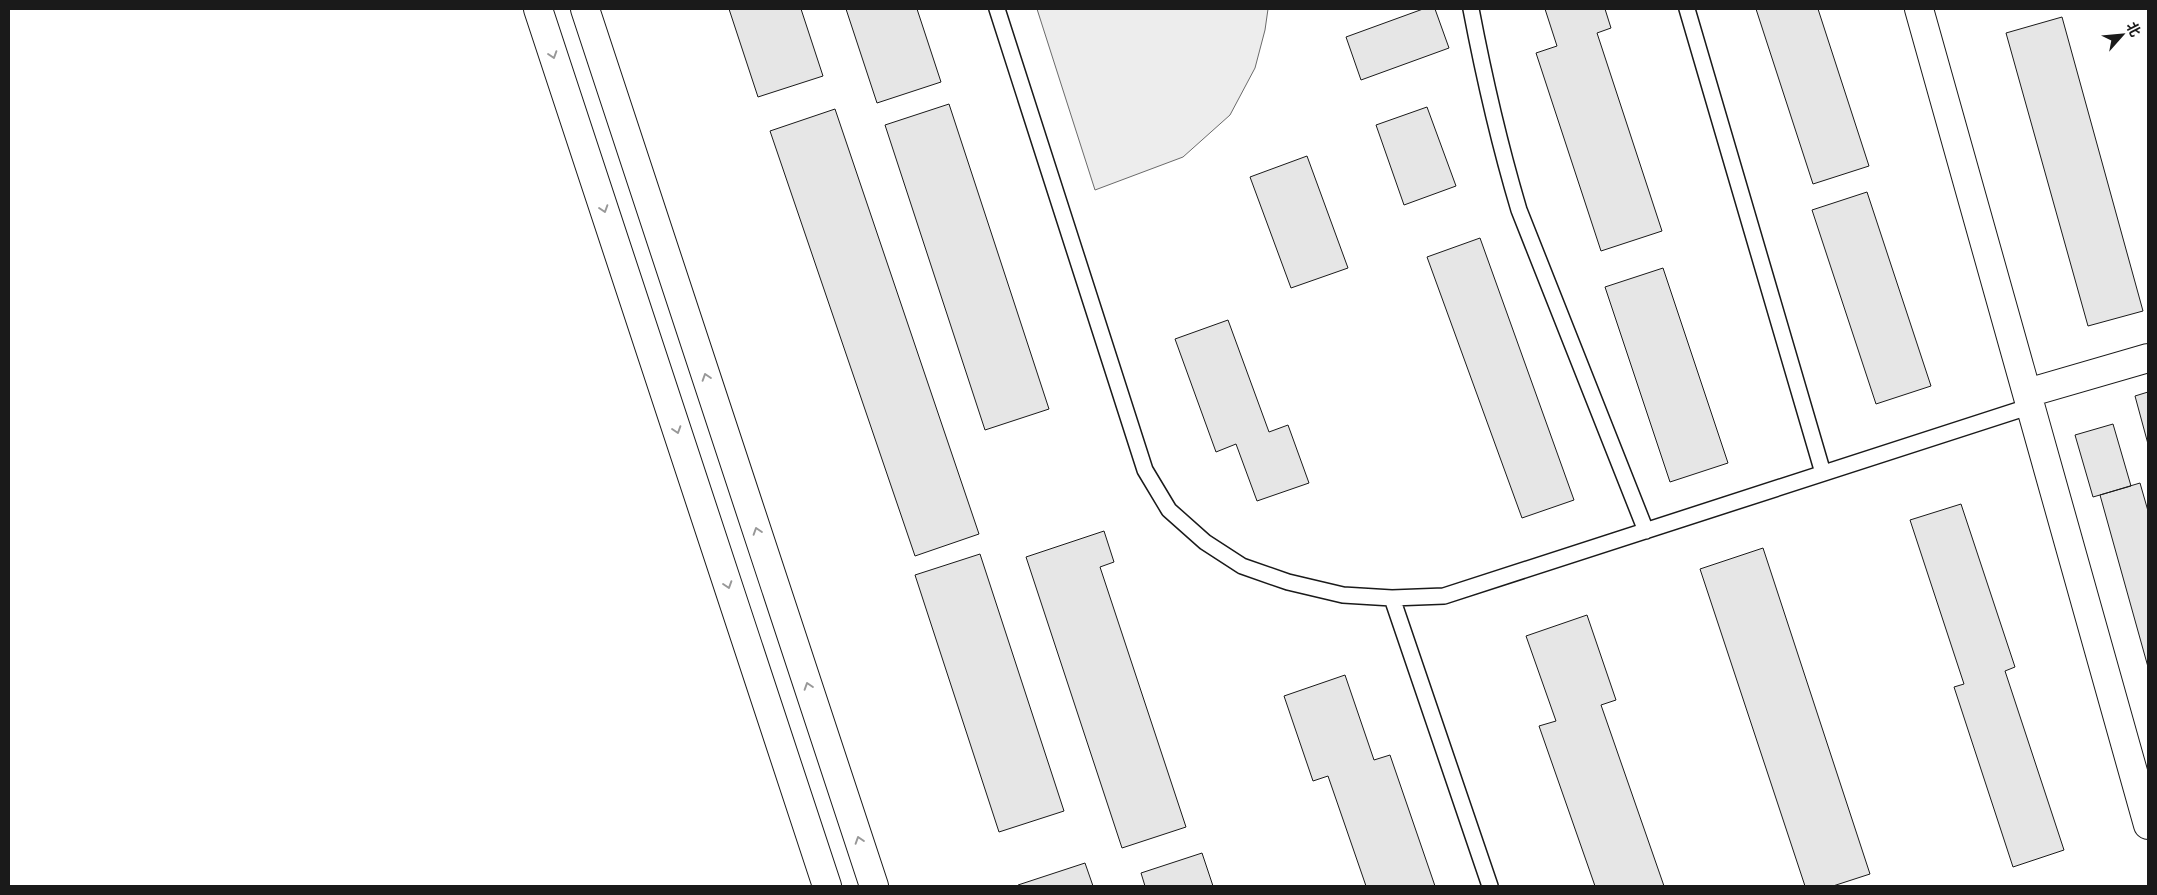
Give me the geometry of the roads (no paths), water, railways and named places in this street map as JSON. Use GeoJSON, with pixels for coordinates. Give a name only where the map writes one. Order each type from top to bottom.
{"type":"FeatureCollection","features":[{"type":"Feature","properties":{"kind":"street"},"geometry":{"type":"LineString","coordinates":[[538,9],[827,886]]}},
{"type":"Feature","properties":{"kind":"street"},"geometry":{"type":"LineString","coordinates":[[585,9],[874,886]]}},
{"type":"Feature","properties":{"kind":"street"},"geometry":{"type":"LineString","coordinates":[[1919,9],[2148,825]]}},
{"type":"Feature","properties":{"kind":"street"},"geometry":{"type":"LineString","coordinates":[[2029,400],[2148,358]]}},
{"type":"Feature","properties":{"kind":"lane"},"geometry":{"type":"LineString","coordinates":[[997,9],[1145,470],[1169,510],[1205,542],[1242,566],[1288,582],[1343,596],[1392,598],[1444,596],[1823,473],[2029,400]]}},
{"type":"Feature","properties":{"kind":"lane"},"geometry":{"type":"LineString","coordinates":[[1471,9],[1484,75],[1519,210],[1646,531]]}},
{"type":"Feature","properties":{"kind":"lane"},"geometry":{"type":"LineString","coordinates":[[1688,9],[1823,473]]}},
{"type":"Feature","properties":{"kind":"lane"},"geometry":{"type":"LineString","coordinates":[[1392,598],[1490,886]]}}]}
